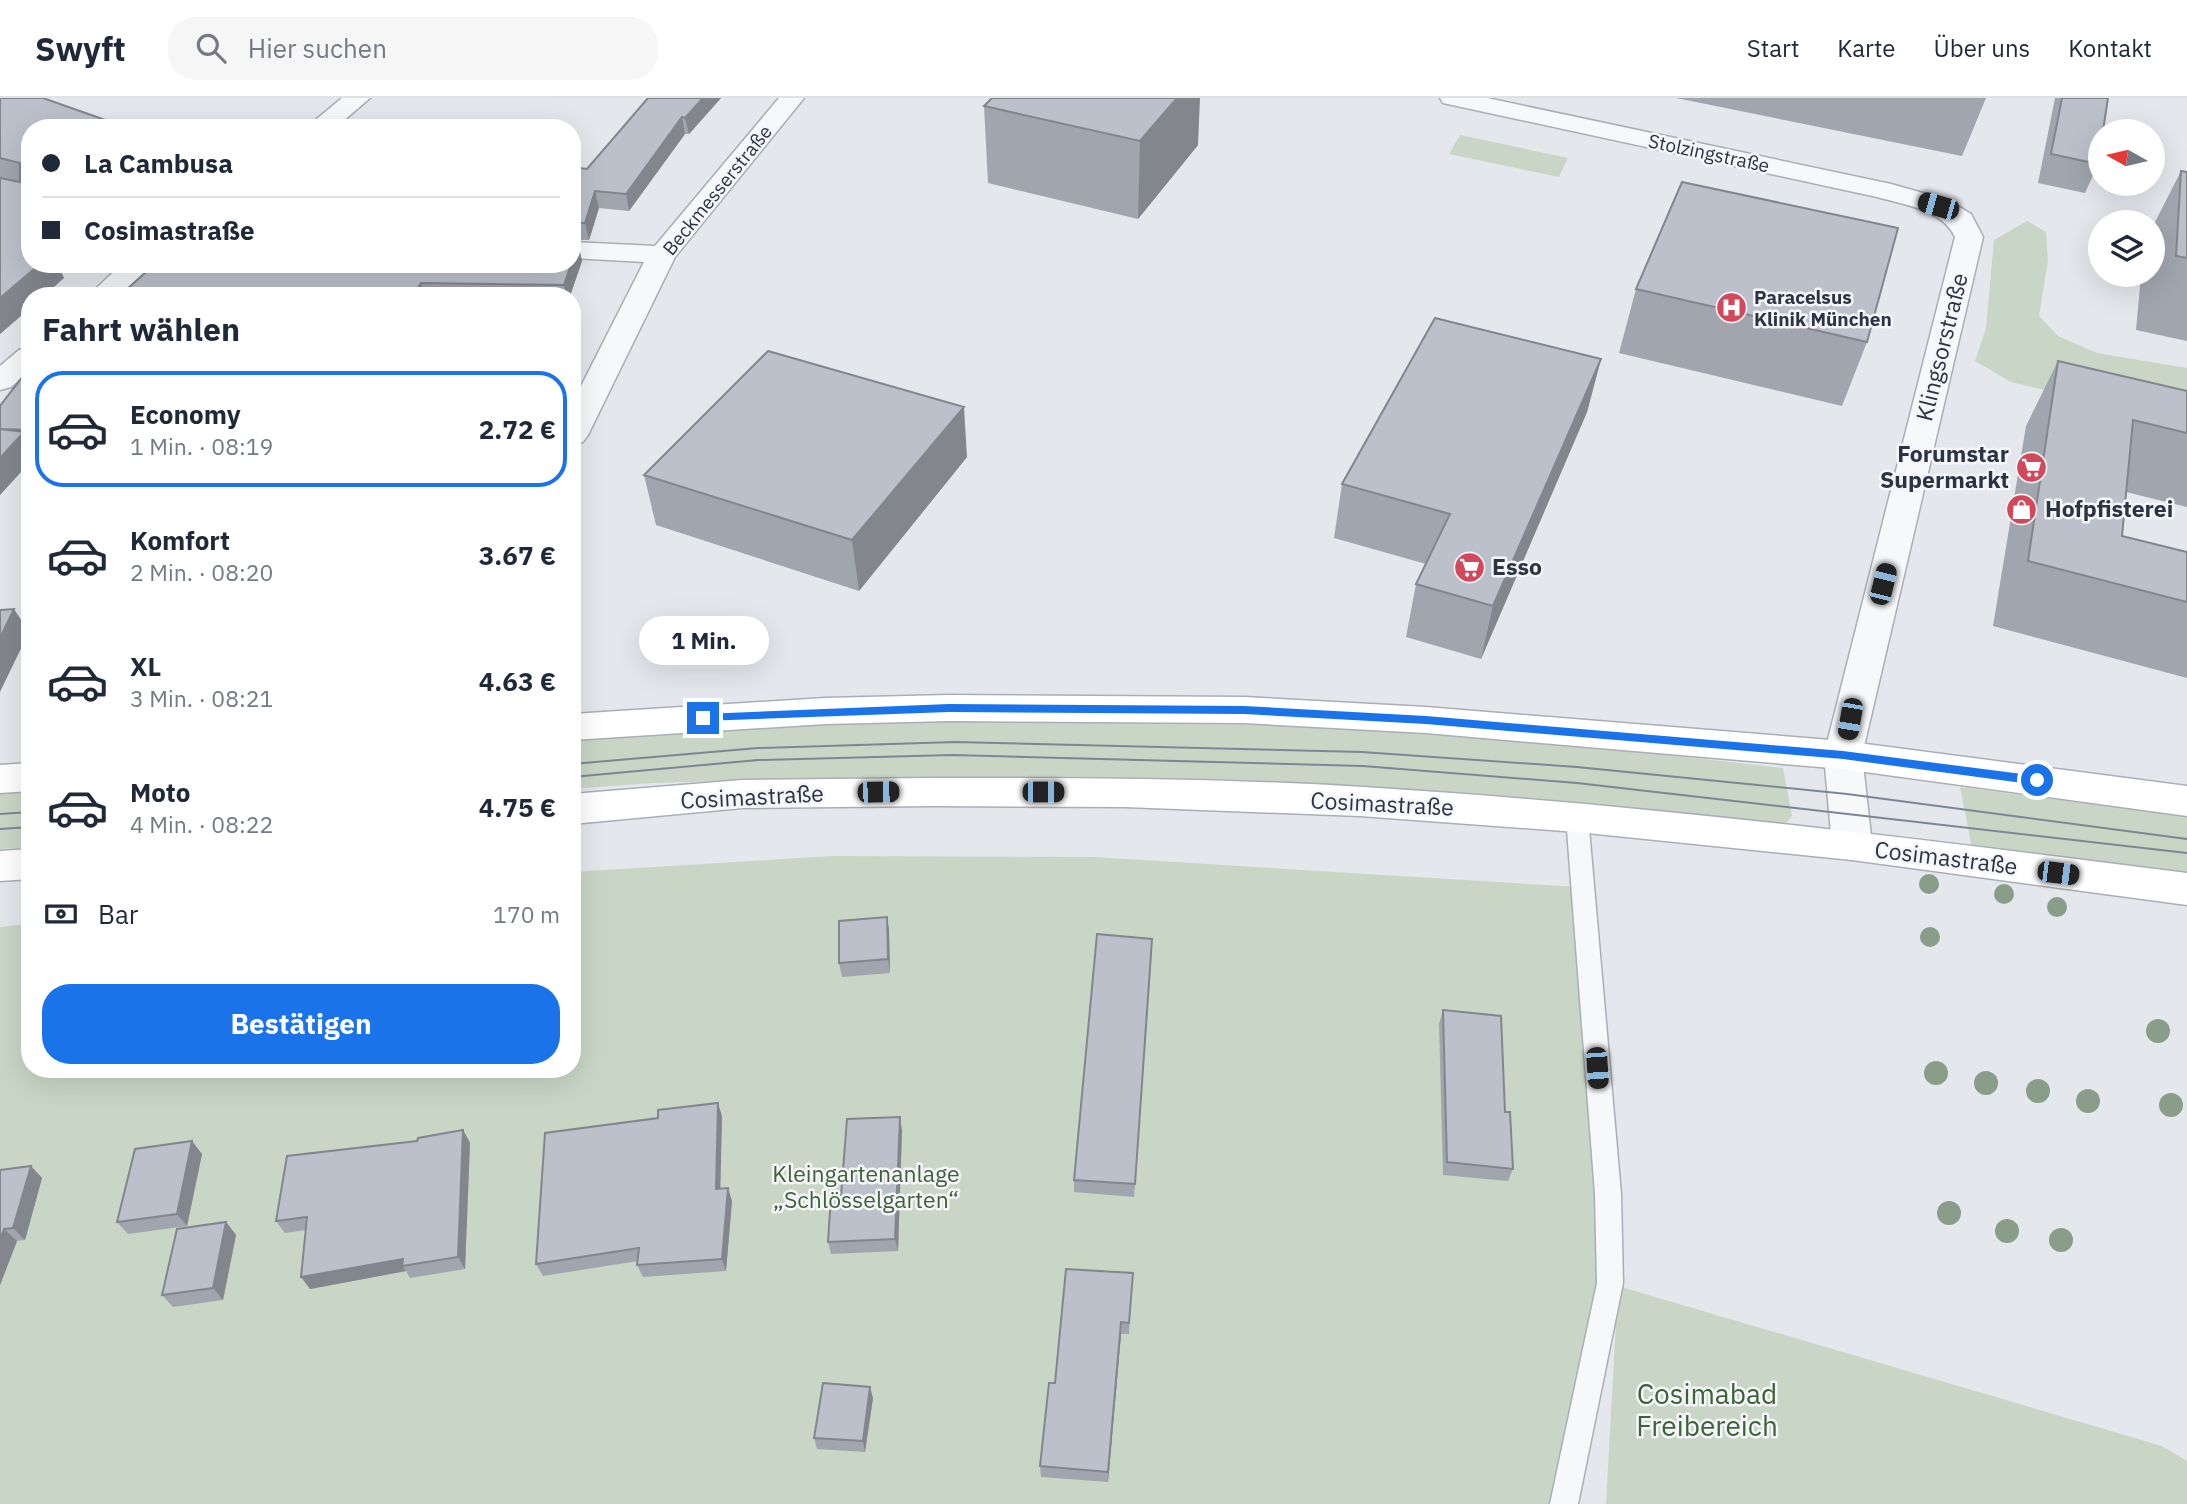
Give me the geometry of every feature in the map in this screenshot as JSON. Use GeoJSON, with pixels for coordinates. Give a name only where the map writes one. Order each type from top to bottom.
{"type":"FeatureCollection","features":[{"type":"Feature","properties":{"kind":"main road"},"geometry":{"type":"LineString","coordinates":[[581,726],[825,711],[949,708],[1192,709],[1426,720],[1843,755],[2187,801]]}},
{"type":"Feature","properties":{"kind":"main road"},"geometry":{"type":"LineString","coordinates":[[0,779],[21,778]]}},
{"type":"Feature","properties":{"kind":"main road","name":"Cosimastraße"},"geometry":{"type":"LineString","coordinates":[[581,808],[742,794],[1125,793],[1360,801],[1577,817],[1852,845],[2187,889]]}},
{"type":"Feature","properties":{"kind":"main road"},"geometry":{"type":"LineString","coordinates":[[0,866],[21,865]]}},
{"type":"Feature","properties":{"kind":"street"},"geometry":{"type":"LineString","coordinates":[[331,119],[358,98]]}},
{"type":"Feature","properties":{"kind":"street","name":"Beckmesserstraße"},"geometry":{"type":"LineString","coordinates":[[581,417],[662,255],[792,98]]}},
{"type":"Feature","properties":{"kind":"street","name":"Stolzingstraße"},"geometry":{"type":"LineString","coordinates":[[1452,98],[1882,191],[1938,206],[1961,220]]}},
{"type":"Feature","properties":{"kind":"street","name":"Klingsorstraße"},"geometry":{"type":"LineString","coordinates":[[1852,845],[1843,755],[1969,237],[1961,220]]}},
{"type":"Feature","properties":{"kind":"street"},"geometry":{"type":"LineString","coordinates":[[581,250],[662,255]]}},
{"type":"Feature","properties":{"kind":"street"},"geometry":{"type":"LineString","coordinates":[[112,287],[129,273]]}},
{"type":"Feature","properties":{"kind":"street"},"geometry":{"type":"LineString","coordinates":[[0,381],[21,364]]}},
{"type":"Feature","properties":{"kind":"lane"},"geometry":{"type":"LineString","coordinates":[[1564,1504],[1610,1283],[1608,1194],[1577,817]]}},
{"type":"Feature","properties":{"kind":"green space"},"geometry":{"type":"Polygon","coordinates":[[[1460,135],[1568,158],[1559,177],[1449,154],[1460,135]]]}},
{"type":"Feature","properties":{"kind":"green space"},"geometry":{"type":"Polygon","coordinates":[[[2027,221],[2046,232],[2048,261],[2039,316],[2058,336],[2097,353],[2187,368],[2187,424],[2011,382],[1975,361],[1986,328],[1994,240],[2027,221]]]}},
{"type":"Feature","properties":{"kind":"green space"},"geometry":{"type":"Polygon","coordinates":[[[907,720],[1294,725],[1572,744],[1783,768],[1792,816],[1784,826],[1480,795],[880,777],[653,783],[581,788],[581,736],[907,720]]]}},
{"type":"Feature","properties":{"kind":"green space"},"geometry":{"type":"Polygon","coordinates":[[[21,787],[21,848],[0,849],[0,788],[21,787]]]}},
{"type":"Feature","properties":{"kind":"green space"},"geometry":{"type":"Polygon","coordinates":[[[1960,787],[2187,816],[2187,875],[1972,848],[1960,787]]]}},
{"type":"Feature","properties":{"kind":"green space","name":"Kleingartenanlage „Schlösselgarten“"},"geometry":{"type":"Polygon","coordinates":[[[832,856],[1095,857],[1577,887],[1602,1280],[1558,1504],[0,1504],[0,927],[21,925],[21,1078],[581,1078],[581,871],[832,856]]]}},
{"type":"Feature","properties":{"kind":"green space","name":"Cosimabad Freibereich"},"geometry":{"type":"Polygon","coordinates":[[[1618,1286],[2162,1446],[2187,1461],[2187,1504],[1606,1504],[1618,1286]]]}},
{"type":"Feature","properties":{"kind":"building"},"geometry":{"type":"Polygon","coordinates":[[[0,98],[43,98],[102,119],[21,119],[21,273],[29,273],[0,298],[0,178],[20,182],[20,163],[0,158],[0,98]]]}},
{"type":"Feature","properties":{"kind":"building"},"geometry":{"type":"Polygon","coordinates":[[[648,98],[703,98],[685,118],[682,117],[626,194],[595,191],[585,223],[581,223],[581,168],[587,169],[648,98]]]}},
{"type":"Feature","properties":{"kind":"building"},"geometry":{"type":"Polygon","coordinates":[[[992,98],[1177,98],[1140,141],[984,106],[992,98]]]}},
{"type":"Feature","properties":{"kind":"building"},"geometry":{"type":"Polygon","coordinates":[[[2062,98],[2108,98],[2105,119],[2088,119],[2088,162],[2051,154],[2062,98]]]}},
{"type":"Feature","properties":{"kind":"building"},"geometry":{"type":"Polygon","coordinates":[[[2181,171],[2187,172],[2187,258],[2176,256],[2181,171]]]}},
{"type":"Feature","properties":{"kind":"building"},"geometry":{"type":"Polygon","coordinates":[[[1682,182],[1898,228],[1867,342],[1636,289],[1682,182]]]}},
{"type":"Feature","properties":{"kind":"building"},"geometry":{"type":"Polygon","coordinates":[[[145,273],[568,273],[564,285],[421,283],[419,287],[129,287],[145,273]]]}},
{"type":"Feature","properties":{"kind":"building"},"geometry":{"type":"Polygon","coordinates":[[[1435,318],[1601,359],[1493,606],[1416,584],[1450,514],[1342,484],[1435,318]]]}},
{"type":"Feature","properties":{"kind":"building"},"geometry":{"type":"Polygon","coordinates":[[[768,351],[964,407],[852,540],[644,475],[768,351]]]}},
{"type":"Feature","properties":{"kind":"building"},"geometry":{"type":"Polygon","coordinates":[[[2058,361],[2187,391],[2187,433],[2133,420],[2122,536],[2187,552],[2187,602],[2028,561],[2058,361]]]}},
{"type":"Feature","properties":{"kind":"building"},"geometry":{"type":"Polygon","coordinates":[[[21,379],[21,430],[0,429],[0,406],[21,379]]]}},
{"type":"Feature","properties":{"kind":"building"},"geometry":{"type":"Polygon","coordinates":[[[0,429],[21,432],[21,435],[0,458],[0,429]]]}},
{"type":"Feature","properties":{"kind":"building"},"geometry":{"type":"Polygon","coordinates":[[[14,609],[0,638],[0,610],[14,609]]]}},
{"type":"Feature","properties":{"kind":"building"},"geometry":{"type":"Polygon","coordinates":[[[887,917],[888,959],[839,963],[839,921],[887,917]]]}},
{"type":"Feature","properties":{"kind":"building"},"geometry":{"type":"Polygon","coordinates":[[[1097,934],[1152,939],[1135,1184],[1074,1180],[1097,934]]]}},
{"type":"Feature","properties":{"kind":"building"},"geometry":{"type":"Polygon","coordinates":[[[1443,1010],[1501,1016],[1505,1112],[1510,1112],[1513,1169],[1447,1162],[1443,1010]]]}},
{"type":"Feature","properties":{"kind":"building"},"geometry":{"type":"Polygon","coordinates":[[[718,1103],[716,1189],[728,1188],[722,1259],[637,1265],[639,1248],[536,1264],[545,1133],[658,1118],[658,1110],[718,1103]]]}},
{"type":"Feature","properties":{"kind":"building"},"geometry":{"type":"Polygon","coordinates":[[[900,1117],[895,1239],[828,1242],[831,1196],[841,1196],[847,1119],[900,1117]]]}},
{"type":"Feature","properties":{"kind":"building"},"geometry":{"type":"Polygon","coordinates":[[[463,1130],[458,1257],[402,1266],[403,1259],[301,1277],[307,1217],[276,1221],[287,1156],[417,1141],[418,1138],[463,1130]]]}},
{"type":"Feature","properties":{"kind":"building"},"geometry":{"type":"Polygon","coordinates":[[[192,1141],[177,1214],[117,1222],[135,1149],[192,1141]]]}},
{"type":"Feature","properties":{"kind":"building"},"geometry":{"type":"Polygon","coordinates":[[[31,1166],[13,1228],[4,1229],[0,1240],[0,1170],[31,1166]]]}},
{"type":"Feature","properties":{"kind":"building"},"geometry":{"type":"Polygon","coordinates":[[[226,1222],[213,1288],[162,1295],[177,1229],[226,1222]]]}},
{"type":"Feature","properties":{"kind":"building"},"geometry":{"type":"Polygon","coordinates":[[[1066,1269],[1133,1273],[1129,1323],[1121,1322],[1108,1472],[1040,1466],[1049,1383],[1055,1383],[1066,1269]]]}},
{"type":"Feature","properties":{"kind":"building"},"geometry":{"type":"Polygon","coordinates":[[[823,1383],[870,1387],[863,1441],[814,1438],[823,1383]]]}},
{"type":"Feature","properties":{"kind":"tram line"},"geometry":{"type":"LineString","coordinates":[[581,763],[758,748],[955,742],[1362,752],[1577,767],[1847,794],[2187,839]]}},
{"type":"Feature","properties":{"kind":"tram line"},"geometry":{"type":"LineString","coordinates":[[581,776],[758,760],[953,755],[1363,766],[1577,783],[2187,853]]}},
{"type":"Feature","properties":{"kind":"tram line"},"geometry":{"type":"LineString","coordinates":[[0,814],[21,813]]}},
{"type":"Feature","properties":{"kind":"tram line"},"geometry":{"type":"LineString","coordinates":[[0,829],[21,828]]}},
{"type":"Feature","properties":{"kind":"place","name":"Paracelsus Klinik München"},"geometry":{"type":"Point","coordinates":[1731,308]}},
{"type":"Feature","properties":{"kind":"place","name":"Forumstar Supermarkt"},"geometry":{"type":"Point","coordinates":[2032,467]}},
{"type":"Feature","properties":{"kind":"place","name":"Hofpfisterei"},"geometry":{"type":"Point","coordinates":[2022,509]}},
{"type":"Feature","properties":{"kind":"place","name":"Esso"},"geometry":{"type":"Point","coordinates":[1469,567]}},
{"type":"Feature","properties":{"kind":"route"},"geometry":{"type":"LineString","coordinates":[[703,718],[949,708],[1244,710],[1426,720],[1843,755],[2037,780]]}}]}
